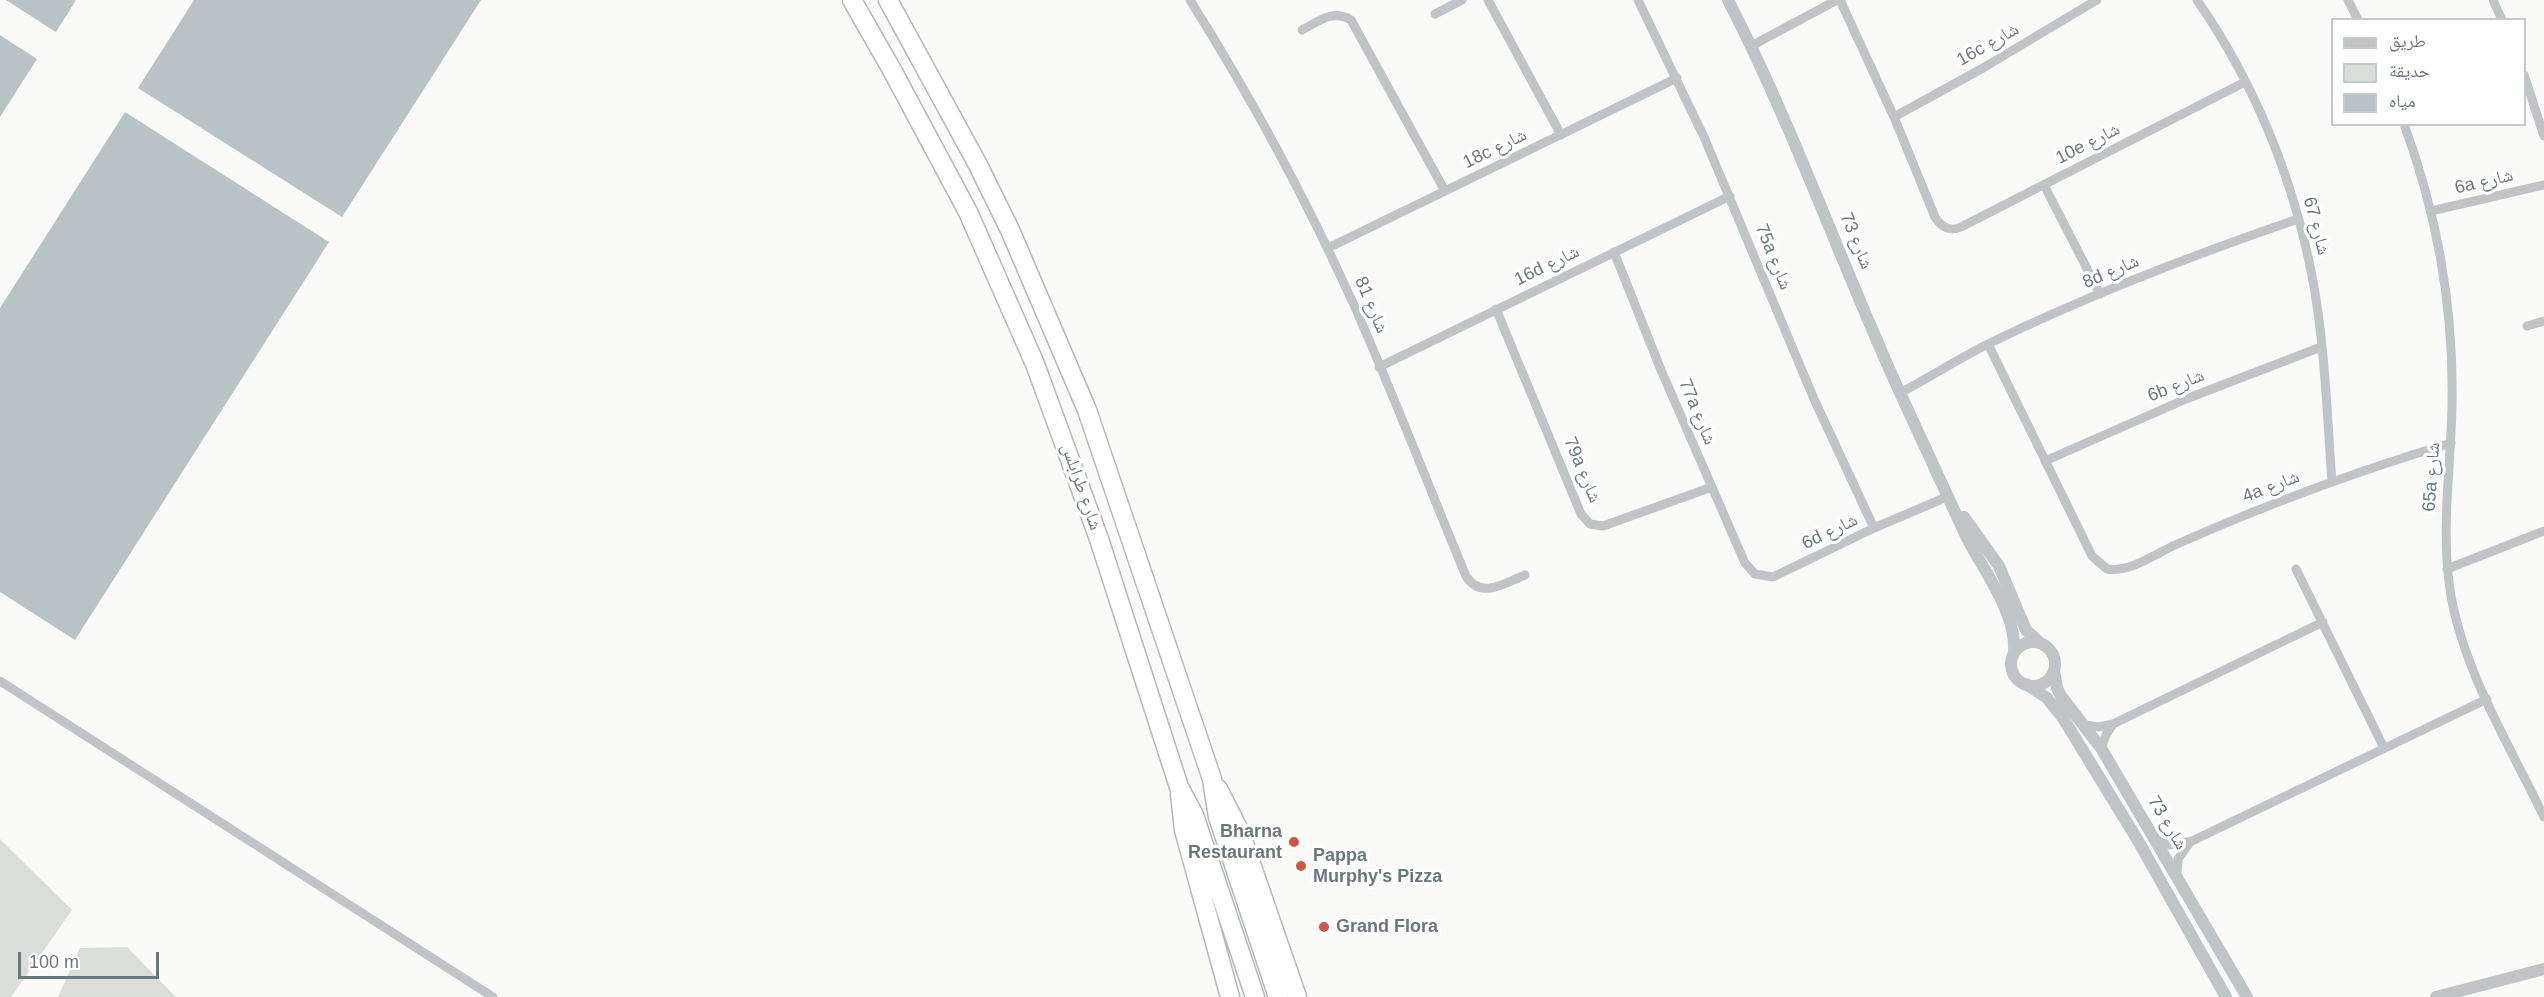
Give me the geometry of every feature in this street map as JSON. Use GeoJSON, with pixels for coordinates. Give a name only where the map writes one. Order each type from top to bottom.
{"type":"FeatureCollection","features":[{"type":"Feature","properties":{"kind":"highway","name":"شارع طرابلس"},"geometry":{"type":"LineString","coordinates":[[852,0],[968,212],[1031,354],[1099,539],[1179,787],[1194,815],[1255,997]]}},
{"type":"Feature","properties":{"kind":"highway","name":"شارع طرابلس"},"geometry":{"type":"LineString","coordinates":[[888,0],[982,172],[1033,278],[1087,410],[1212,779],[1218,817],[1278,997]]}},
{"type":"Feature","properties":{"kind":"highway"},"geometry":{"type":"LineString","coordinates":[[1212,779],[1229,807],[1240,832],[1297,997]]}},
{"type":"Feature","properties":{"kind":"highway"},"geometry":{"type":"LineString","coordinates":[[1179,787],[1184,830],[1230,997]]}},
{"type":"Feature","properties":{"kind":"street","name":"شارع 81"},"geometry":{"type":"LineString","coordinates":[[1190,0],[1262,122],[1328,248],[1469,581],[1480,589],[1487,590],[1525,575]]}},
{"type":"Feature","properties":{"kind":"street"},"geometry":{"type":"LineString","coordinates":[[1435,14],[1462,0]]}},
{"type":"Feature","properties":{"kind":"street"},"geometry":{"type":"LineString","coordinates":[[1488,0],[1561,135]]}},
{"type":"Feature","properties":{"kind":"street","name":"75a شارع"},"geometry":{"type":"LineString","coordinates":[[1638,0],[1677,78],[1730,196],[1814,399],[1874,528]]}},
{"type":"Feature","properties":{"kind":"street","name":"شارع 73"},"geometry":{"type":"LineString","coordinates":[[1728,0],[1806,167],[1899,390],[2007,616],[2013,633],[2014,652]]}},
{"type":"Feature","properties":{"kind":"street"},"geometry":{"type":"LineString","coordinates":[[1750,44],[1838,0],[1894,117]]}},
{"type":"Feature","properties":{"kind":"street","name":"16c شارع"},"geometry":{"type":"LineString","coordinates":[[1894,117],[1992,63],[2097,0]]}},
{"type":"Feature","properties":{"kind":"street","name":"شارع 67"},"geometry":{"type":"LineString","coordinates":[[2197,0],[2228,49],[2276,149],[2298,219],[2313,282],[2321,347],[2332,482]]}},
{"type":"Feature","properties":{"kind":"street"},"geometry":{"type":"LineString","coordinates":[[2348,0],[2357,18]]}},
{"type":"Feature","properties":{"kind":"street"},"geometry":{"type":"LineString","coordinates":[[2493,0],[2501,18]]}},
{"type":"Feature","properties":{"kind":"street"},"geometry":{"type":"LineString","coordinates":[[1302,30],[1331,15],[1345,16],[1356,26],[1445,191]]}},
{"type":"Feature","properties":{"kind":"street","name":"18c شارع"},"geometry":{"type":"LineString","coordinates":[[1328,248],[1677,78]]}},
{"type":"Feature","properties":{"kind":"street"},"geometry":{"type":"LineString","coordinates":[[2526,81],[2544,136]]}},
{"type":"Feature","properties":{"kind":"street","name":"10e شارع"},"geometry":{"type":"LineString","coordinates":[[1894,117],[1935,217],[1946,228],[1961,227],[2245,82]]}},
{"type":"Feature","properties":{"kind":"street","name":"65a شارع"},"geometry":{"type":"LineString","coordinates":[[2405,126],[2431,211],[2449,326],[2452,404],[2445,526],[2447,569],[2460,631],[2487,699],[2544,817]]}},
{"type":"Feature","properties":{"kind":"street"},"geometry":{"type":"LineString","coordinates":[[2044,185],[2100,294]]}},
{"type":"Feature","properties":{"kind":"street","name":"6a شارع"},"geometry":{"type":"LineString","coordinates":[[2431,211],[2544,185]]}},
{"type":"Feature","properties":{"kind":"street","name":"16d شارع"},"geometry":{"type":"LineString","coordinates":[[1379,367],[1730,196]]}},
{"type":"Feature","properties":{"kind":"street","name":"8d شارع"},"geometry":{"type":"LineString","coordinates":[[1899,390],[1988,344],[2100,294],[2198,254],[2298,219]]}},
{"type":"Feature","properties":{"kind":"street","name":"77a شارع"},"geometry":{"type":"LineString","coordinates":[[1614,252],[1661,370],[1745,563],[1749,569],[1761,577]]}},
{"type":"Feature","properties":{"kind":"street","name":"79a شارع"},"geometry":{"type":"LineString","coordinates":[[1496,309],[1581,514],[1590,524],[1603,526],[1712,487]]}},
{"type":"Feature","properties":{"kind":"street"},"geometry":{"type":"LineString","coordinates":[[2527,326],[2544,321]]}},
{"type":"Feature","properties":{"kind":"street"},"geometry":{"type":"LineString","coordinates":[[1988,344],[2045,461]]}},
{"type":"Feature","properties":{"kind":"street","name":"6b شارع"},"geometry":{"type":"LineString","coordinates":[[2045,461],[2186,399],[2321,347]]}},
{"type":"Feature","properties":{"kind":"street","name":"4a شارع"},"geometry":{"type":"LineString","coordinates":[[2045,461],[2092,556],[2106,569],[2127,567],[2237,518],[2332,482],[2451,443]]}},
{"type":"Feature","properties":{"kind":"street","name":"شارع 73"},"geometry":{"type":"LineString","coordinates":[[1948,494],[1999,566],[2021,622],[2032,637],[2040,643]]}},
{"type":"Feature","properties":{"kind":"street","name":"6d شارع"},"geometry":{"type":"LineString","coordinates":[[1761,577],[1779,575],[1948,494]]}},
{"type":"Feature","properties":{"kind":"street"},"geometry":{"type":"LineString","coordinates":[[2447,569],[2544,531]]}},
{"type":"Feature","properties":{"kind":"street"},"geometry":{"type":"LineString","coordinates":[[2296,569],[2384,748]]}},
{"type":"Feature","properties":{"kind":"street"},"geometry":{"type":"LineString","coordinates":[[2085,725],[2099,727],[2114,724],[2322,622]]}},
{"type":"Feature","properties":{"kind":"street"},"geometry":{"type":"LineString","coordinates":[[2025,643],[2040,643],[2051,651],[2055,664],[2054,670],[2046,681],[2040,684],[2026,684],[2012,671],[2014,652],[2025,643]]}},
{"type":"Feature","properties":{"kind":"street","name":"شارع 73"},"geometry":{"type":"LineString","coordinates":[[2054,670],[2061,696],[2101,748],[2247,997]]}},
{"type":"Feature","properties":{"kind":"street"},"geometry":{"type":"LineString","coordinates":[[0,681],[493,997]]}},
{"type":"Feature","properties":{"kind":"street","name":"شارع 73"},"geometry":{"type":"LineString","coordinates":[[2026,684],[2047,698],[2063,718],[2143,849],[2226,997]]}},
{"type":"Feature","properties":{"kind":"street"},"geometry":{"type":"LineString","coordinates":[[2155,839],[2177,845],[2192,841],[2487,699]]}},
{"type":"Feature","properties":{"kind":"street"},"geometry":{"type":"LineString","coordinates":[[2101,748],[2114,724]]}},
{"type":"Feature","properties":{"kind":"street"},"geometry":{"type":"LineString","coordinates":[[2176,874],[2182,852],[2192,841]]}},
{"type":"Feature","properties":{"kind":"street"},"geometry":{"type":"LineString","coordinates":[[2436,997],[2544,969]]}},
{"type":"Feature","properties":{"kind":"green space"},"geometry":{"type":"Polygon","coordinates":[[[0,839],[72,910],[11,997],[0,997],[0,839]]]}},
{"type":"Feature","properties":{"kind":"green space"},"geometry":{"type":"Polygon","coordinates":[[[127,947],[176,997],[58,997],[80,948],[127,947]]]}},
{"type":"Feature","properties":{"kind":"water"},"geometry":{"type":"Polygon","coordinates":[[[6,0],[76,0],[56,32],[6,0]]]}},
{"type":"Feature","properties":{"kind":"water"},"geometry":{"type":"Polygon","coordinates":[[[194,0],[481,0],[342,217],[138,88],[194,0]]]}},
{"type":"Feature","properties":{"kind":"water"},"geometry":{"type":"Polygon","coordinates":[[[0,35],[37,59],[0,117],[0,35]]]}},
{"type":"Feature","properties":{"kind":"water"},"geometry":{"type":"Polygon","coordinates":[[[125,112],[329,242],[75,640],[0,592],[0,308],[125,112]]]}},
{"type":"Feature","properties":{"kind":"place","name":"Bharna Restaurant"},"geometry":{"type":"Point","coordinates":[1294,842]}},
{"type":"Feature","properties":{"kind":"place","name":"Pappa Murphy's Pizza"},"geometry":{"type":"Point","coordinates":[1301,866]}},
{"type":"Feature","properties":{"kind":"place","name":"Grand Flora"},"geometry":{"type":"Point","coordinates":[1324,927]}}]}
